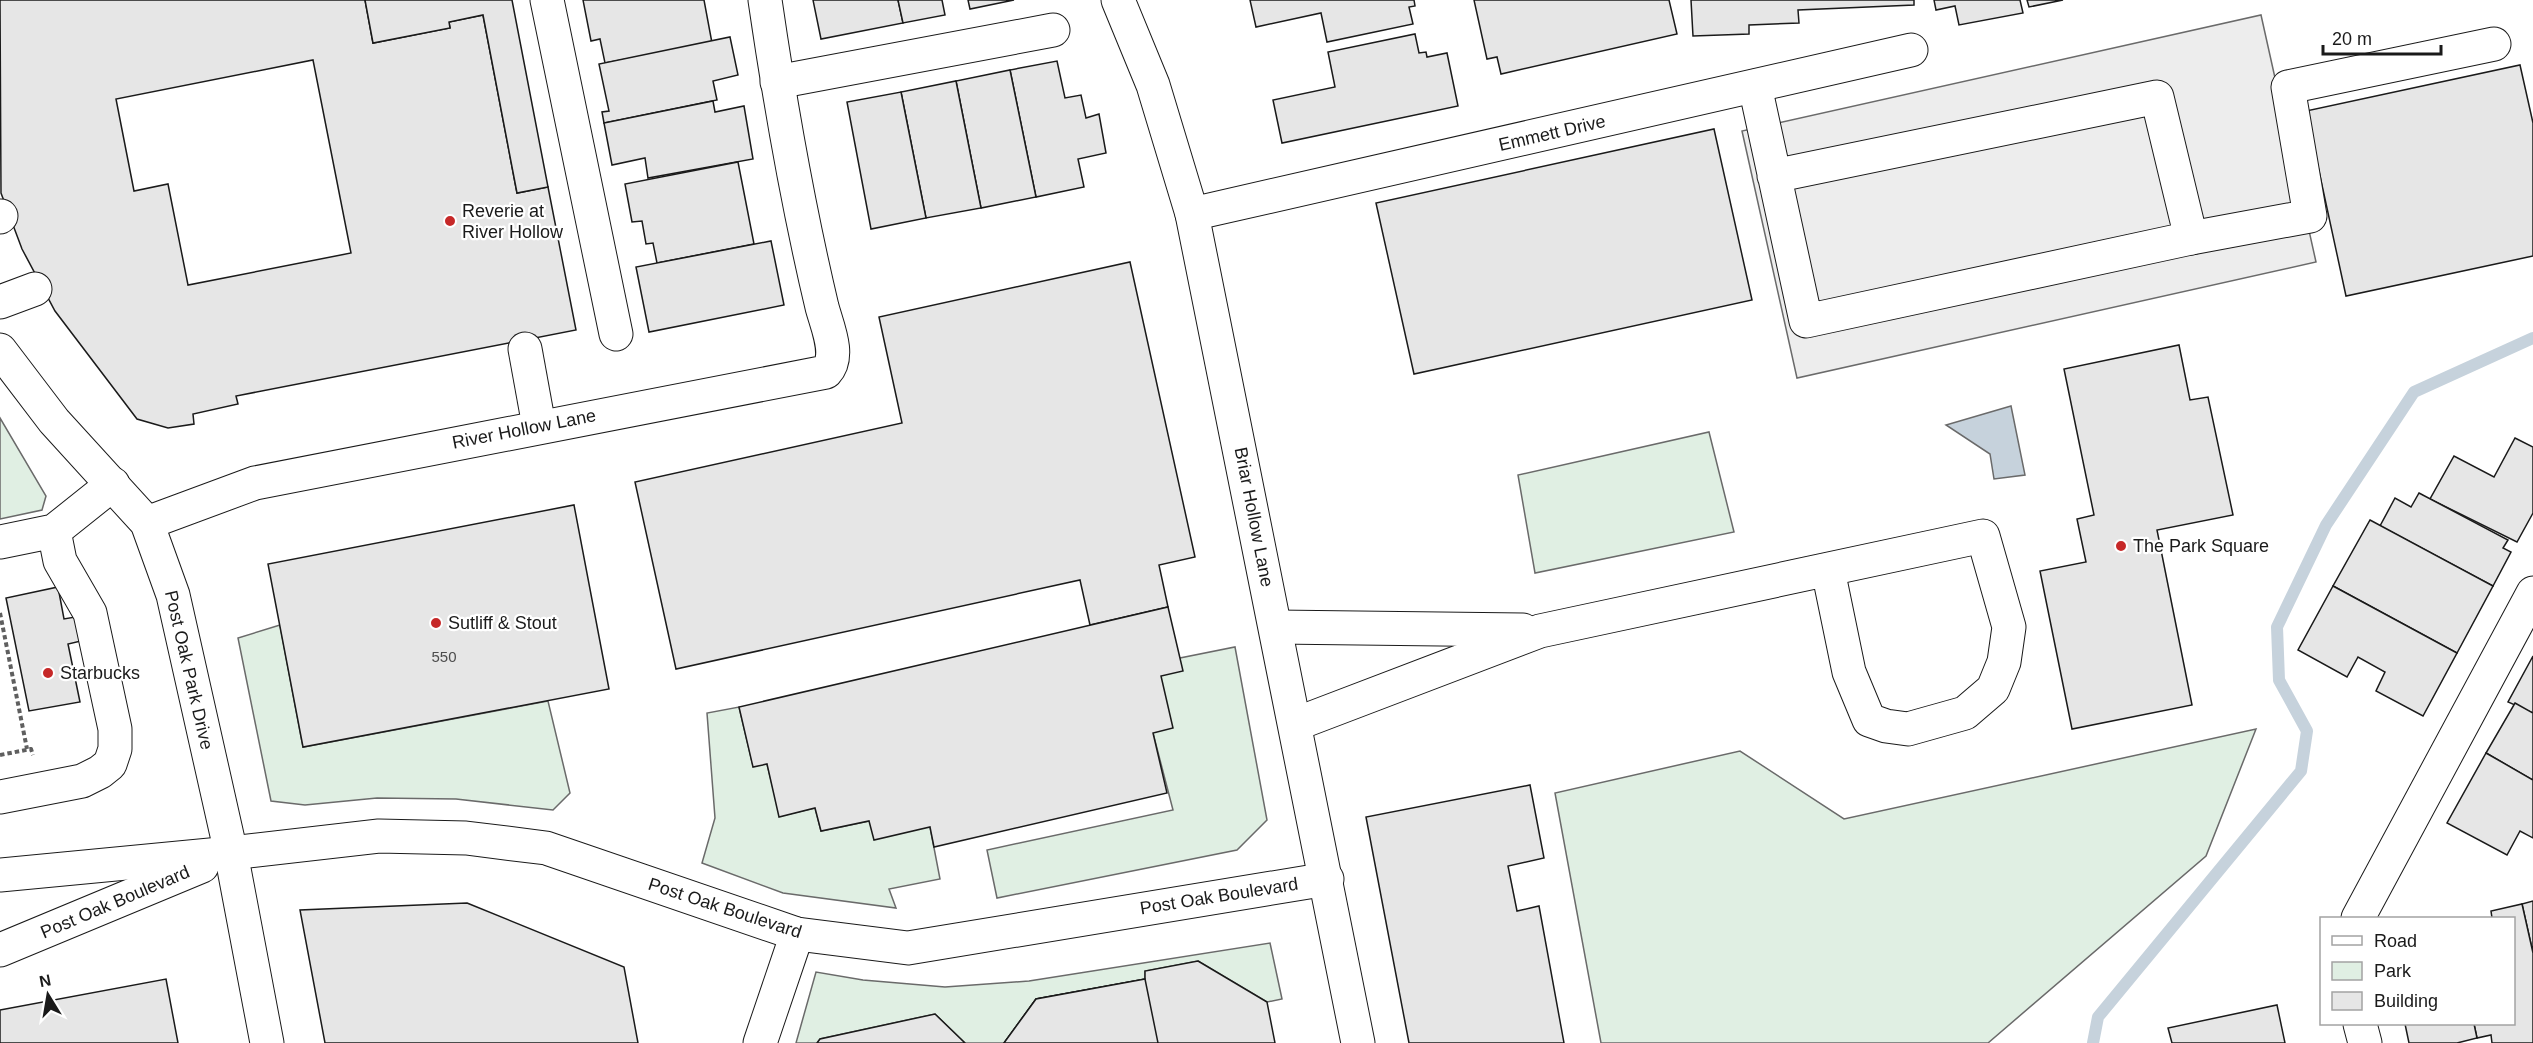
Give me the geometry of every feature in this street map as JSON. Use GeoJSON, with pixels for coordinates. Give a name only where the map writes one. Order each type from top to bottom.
{"type":"FeatureCollection","features":[{"type":"Feature","properties":{"kind":"street"},"geometry":{"type":"LineString","coordinates":[[547,0],[616,334]]}},
{"type":"Feature","properties":{"kind":"street"},"geometry":{"type":"LineString","coordinates":[[765,0],[777,82],[1053,30]]}},
{"type":"Feature","properties":{"kind":"street","name":"Briar Hollow Lane"},"geometry":{"type":"LineString","coordinates":[[1118,0],[1153,85],[1192,214],[1296,724],[1358,1043]]}},
{"type":"Feature","properties":{"kind":"street"},"geometry":{"type":"LineString","coordinates":[[1755,86],[1806,321],[2191,238],[2310,216],[2288,87],[2494,44]]}},
{"type":"Feature","properties":{"kind":"street","name":"Emmett Drive"},"geometry":{"type":"LineString","coordinates":[[1192,214],[1911,50]]}},
{"type":"Feature","properties":{"kind":"street","name":"River Hollow Lane"},"geometry":{"type":"LineString","coordinates":[[147,523],[255,483],[826,372],[832,365],[834,354],[819,294],[777,82]]}},
{"type":"Feature","properties":{"kind":"street"},"geometry":{"type":"LineString","coordinates":[[1774,176],[2157,97],[2191,238]]}},
{"type":"Feature","properties":{"kind":"street"},"geometry":{"type":"LineString","coordinates":[[0,302],[35,289]]}},
{"type":"Feature","properties":{"kind":"street"},"geometry":{"type":"LineString","coordinates":[[525,349],[539,426]]}},
{"type":"Feature","properties":{"kind":"street","name":"Post Oak Park Drive"},"geometry":{"type":"LineString","coordinates":[[0,350],[54,421],[147,523],[173,595],[231,853],[267,1043]]}},
{"type":"Feature","properties":{"kind":"street"},"geometry":{"type":"LineString","coordinates":[[0,542],[54,531],[113,484]]}},
{"type":"Feature","properties":{"kind":"street"},"geometry":{"type":"LineString","coordinates":[[0,797],[82,781],[110,764],[115,749],[115,729],[90,613],[60,561],[54,531]]}},
{"type":"Feature","properties":{"kind":"street"},"geometry":{"type":"LineString","coordinates":[[1296,724],[1540,631],[1983,536],[2009,627],[2004,662],[1993,689],[1965,713],[1908,729],[1886,726],[1869,720],[1849,672],[1828,570]]}},
{"type":"Feature","properties":{"kind":"street"},"geometry":{"type":"LineString","coordinates":[[2359,917],[2533,593]]}},
{"type":"Feature","properties":{"kind":"street"},"geometry":{"type":"LineString","coordinates":[[1276,627],[1540,631]]}},
{"type":"Feature","properties":{"kind":"street","name":"Post Oak Boulevard"},"geometry":{"type":"LineString","coordinates":[[0,874],[231,853],[379,836],[466,838],[535,847],[797,934],[908,948],[1327,879]]}},
{"type":"Feature","properties":{"kind":"street","name":"Post Oak Boulevard"},"geometry":{"type":"LineString","coordinates":[[0,950],[231,853]]}},
{"type":"Feature","properties":{"kind":"street"},"geometry":{"type":"LineString","coordinates":[[760,1043],[797,934]]}},
{"type":"Feature","properties":{"kind":"street"},"geometry":{"type":"LineString","coordinates":[[2360,1025],[2365,1043]]}},
{"type":"Feature","properties":{"kind":"path"},"geometry":{"type":"LineString","coordinates":[[0,613],[27,749]]}},
{"type":"Feature","properties":{"kind":"green space"},"geometry":{"type":"Polygon","coordinates":[[[0,418],[46,496],[42,510],[0,519],[0,418]]]}},
{"type":"Feature","properties":{"kind":"green space"},"geometry":{"type":"Polygon","coordinates":[[[1709,432],[1734,532],[1535,573],[1518,475],[1709,432]]]}},
{"type":"Feature","properties":{"kind":"green space"},"geometry":{"type":"Polygon","coordinates":[[[280,625],[303,747],[548,701],[570,793],[553,810],[456,799],[377,798],[305,805],[271,801],[238,638],[280,625]]]}},
{"type":"Feature","properties":{"kind":"green space"},"geometry":{"type":"Polygon","coordinates":[[[1235,647],[1267,820],[1237,850],[997,898],[987,850],[1173,810],[1153,733],[1161,676],[1180,658],[1235,647]]]}},
{"type":"Feature","properties":{"kind":"green space"},"geometry":{"type":"Polygon","coordinates":[[[739,707],[753,766],[767,764],[780,816],[815,808],[821,831],[869,821],[930,827],[940,879],[889,889],[896,908],[783,893],[702,863],[715,818],[707,713],[739,707]]]}},
{"type":"Feature","properties":{"kind":"green space"},"geometry":{"type":"Polygon","coordinates":[[[2256,729],[2206,856],[1988,1043],[1601,1043],[1555,793],[1740,751],[1844,819],[2256,729]]]}},
{"type":"Feature","properties":{"kind":"green space"},"geometry":{"type":"Polygon","coordinates":[[[1270,943],[1282,999],[1267,1002],[1198,961],[1145,971],[1145,979],[1036,999],[1004,1043],[965,1043],[935,1014],[820,1039],[817,1043],[796,1043],[816,972],[863,980],[945,987],[1029,981],[1270,943]]]}},
{"type":"Feature","properties":{"kind":"shaded area"},"geometry":{"type":"Polygon","coordinates":[[[2261,15],[2316,262],[1797,378],[1742,131],[2261,15]]]}},
{"type":"Feature","properties":{"kind":"shaded area"},"geometry":{"type":"Polygon","coordinates":[[[2011,406],[2025,475],[1994,479],[1990,454],[1946,425],[2011,406]]]}},
{"type":"Feature","properties":{"kind":"building","name":"Reverie at River Hollow"},"geometry":{"type":"Polygon","coordinates":[[[0,0],[365,0],[373,43],[450,28],[449,22],[483,15],[517,193],[548,187],[576,330],[236,396],[238,404],[193,414],[194,424],[168,428],[137,419],[55,311],[22,249],[1,193],[0,0]],[[313,60],[116,99],[134,191],[168,184],[188,285],[351,253],[313,60]]]}},
{"type":"Feature","properties":{"kind":"building"},"geometry":{"type":"Polygon","coordinates":[[[365,0],[512,0],[548,187],[517,193],[483,15],[449,22],[450,28],[373,43],[365,0]]]}},
{"type":"Feature","properties":{"kind":"building"},"geometry":{"type":"Polygon","coordinates":[[[583,0],[704,0],[712,43],[605,63],[600,39],[591,41],[583,0]]]}},
{"type":"Feature","properties":{"kind":"building"},"geometry":{"type":"Polygon","coordinates":[[[813,0],[898,0],[903,23],[821,39],[813,0]]]}},
{"type":"Feature","properties":{"kind":"building"},"geometry":{"type":"Polygon","coordinates":[[[898,0],[942,0],[945,15],[903,23],[898,0]]]}},
{"type":"Feature","properties":{"kind":"building"},"geometry":{"type":"Polygon","coordinates":[[[968,0],[1014,0],[970,9],[968,0]]]}},
{"type":"Feature","properties":{"kind":"building"},"geometry":{"type":"Polygon","coordinates":[[[1250,0],[1414,0],[1415,6],[1409,7],[1413,24],[1327,42],[1321,13],[1256,27],[1250,0]]]}},
{"type":"Feature","properties":{"kind":"building"},"geometry":{"type":"Polygon","coordinates":[[[1474,0],[1669,0],[1677,34],[1501,74],[1497,57],[1487,59],[1474,0]]]}},
{"type":"Feature","properties":{"kind":"building"},"geometry":{"type":"Polygon","coordinates":[[[1691,0],[1914,0],[1914,5],[1798,10],[1799,23],[1749,25],[1749,34],[1693,36],[1691,0]]]}},
{"type":"Feature","properties":{"kind":"building"},"geometry":{"type":"Polygon","coordinates":[[[1934,0],[2020,0],[2023,13],[1959,25],[1955,6],[1936,10],[1934,0]]]}},
{"type":"Feature","properties":{"kind":"building"},"geometry":{"type":"Polygon","coordinates":[[[2027,0],[2063,0],[2029,7],[2027,0]]]}},
{"type":"Feature","properties":{"kind":"building"},"geometry":{"type":"Polygon","coordinates":[[[1415,34],[1419,53],[1426,52],[1427,57],[1447,53],[1458,106],[1282,143],[1273,100],[1335,87],[1328,52],[1415,34]]]}},
{"type":"Feature","properties":{"kind":"building"},"geometry":{"type":"Polygon","coordinates":[[[730,37],[738,75],[713,81],[717,100],[604,123],[602,112],[609,111],[599,64],[730,37]]]}},
{"type":"Feature","properties":{"kind":"building"},"geometry":{"type":"Polygon","coordinates":[[[1057,61],[1065,98],[1081,95],[1086,118],[1099,114],[1106,153],[1078,159],[1084,187],[1036,197],[1010,70],[1057,61]]]}},
{"type":"Feature","properties":{"kind":"building"},"geometry":{"type":"Polygon","coordinates":[[[2520,65],[2533,123],[2533,256],[2346,296],[2306,111],[2520,65]]]}},
{"type":"Feature","properties":{"kind":"building"},"geometry":{"type":"Polygon","coordinates":[[[1010,70],[1036,197],[981,208],[956,81],[1010,70]]]}},
{"type":"Feature","properties":{"kind":"building"},"geometry":{"type":"Polygon","coordinates":[[[956,81],[981,208],[926,218],[901,92],[956,81]]]}},
{"type":"Feature","properties":{"kind":"building"},"geometry":{"type":"Polygon","coordinates":[[[901,92],[926,218],[871,229],[847,102],[901,92]]]}},
{"type":"Feature","properties":{"kind":"building"},"geometry":{"type":"Polygon","coordinates":[[[713,101],[715,112],[744,106],[753,159],[648,178],[645,158],[612,165],[604,123],[713,101]]]}},
{"type":"Feature","properties":{"kind":"building"},"geometry":{"type":"Polygon","coordinates":[[[1714,129],[1752,300],[1414,374],[1376,203],[1714,129]]]}},
{"type":"Feature","properties":{"kind":"building"},"geometry":{"type":"Polygon","coordinates":[[[738,162],[754,244],[657,263],[653,243],[646,244],[642,221],[632,222],[625,184],[738,162]]]}},
{"type":"Feature","properties":{"kind":"building"},"geometry":{"type":"Polygon","coordinates":[[[771,241],[784,305],[649,332],[636,267],[771,241]]]}},
{"type":"Feature","properties":{"kind":"building"},"geometry":{"type":"Polygon","coordinates":[[[1130,262],[1195,557],[1159,565],[1168,607],[1090,625],[1080,580],[676,669],[635,482],[902,423],[879,317],[1130,262]]]}},
{"type":"Feature","properties":{"kind":"building","name":"The Park Square"},"geometry":{"type":"Polygon","coordinates":[[[2179,345],[2190,400],[2208,397],[2233,515],[2157,530],[2192,705],[2072,729],[2040,571],[2086,562],[2077,519],[2094,515],[2064,369],[2179,345]]]}},
{"type":"Feature","properties":{"kind":"building"},"geometry":{"type":"Polygon","coordinates":[[[2515,438],[2533,447],[2533,513],[2517,542],[2430,499],[2454,456],[2494,477],[2515,438]]]}},
{"type":"Feature","properties":{"kind":"building"},"geometry":{"type":"Polygon","coordinates":[[[2419,493],[2508,540],[2503,548],[2511,552],[2493,586],[2380,526],[2395,498],[2411,507],[2419,493]]]}},
{"type":"Feature","properties":{"kind":"building"},"geometry":{"type":"Polygon","coordinates":[[[574,505],[609,689],[303,747],[268,564],[574,505]]]}},
{"type":"Feature","properties":{"kind":"building"},"geometry":{"type":"Polygon","coordinates":[[[2370,520],[2493,586],[2457,653],[2333,586],[2370,520]]]}},
{"type":"Feature","properties":{"kind":"building"},"geometry":{"type":"Polygon","coordinates":[[[2333,586],[2457,653],[2423,716],[2376,691],[2385,672],[2358,657],[2347,677],[2298,650],[2333,586]]]}},
{"type":"Feature","properties":{"kind":"building","name":"Starbucks"},"geometry":{"type":"Polygon","coordinates":[[[58,587],[64,619],[75,617],[81,641],[68,644],[80,702],[29,711],[6,598],[58,587]]]}},
{"type":"Feature","properties":{"kind":"building"},"geometry":{"type":"Polygon","coordinates":[[[1168,607],[1183,671],[1161,676],[1173,728],[1153,733],[1167,793],[934,847],[930,827],[874,840],[869,821],[821,831],[815,808],[779,817],[767,764],[753,767],[739,707],[1168,607]]]}},
{"type":"Feature","properties":{"kind":"building"},"geometry":{"type":"Polygon","coordinates":[[[2533,656],[2533,713],[2508,702],[2533,656]]]}},
{"type":"Feature","properties":{"kind":"building"},"geometry":{"type":"Polygon","coordinates":[[[2515,703],[2533,713],[2533,780],[2486,753],[2515,703]]]}},
{"type":"Feature","properties":{"kind":"building"},"geometry":{"type":"Polygon","coordinates":[[[2486,753],[2533,780],[2533,838],[2520,831],[2507,855],[2447,823],[2486,753]]]}},
{"type":"Feature","properties":{"kind":"building"},"geometry":{"type":"Polygon","coordinates":[[[1530,785],[1544,858],[1508,866],[1517,911],[1539,906],[1564,1043],[1409,1043],[1366,817],[1530,785]]]}},
{"type":"Feature","properties":{"kind":"building"},"geometry":{"type":"Polygon","coordinates":[[[2533,901],[2533,953],[2522,904],[2533,901]]]}},
{"type":"Feature","properties":{"kind":"building"},"geometry":{"type":"Polygon","coordinates":[[[467,903],[624,967],[638,1043],[325,1043],[300,910],[467,903]]]}},
{"type":"Feature","properties":{"kind":"building"},"geometry":{"type":"Polygon","coordinates":[[[2522,904],[2533,953],[2533,1043],[2492,1043],[2491,1035],[2477,1038],[2474,1025],[2515,1025],[2515,917],[2492,917],[2491,911],[2522,904]]]}},
{"type":"Feature","properties":{"kind":"building"},"geometry":{"type":"Polygon","coordinates":[[[1198,961],[1267,1002],[1275,1043],[1004,1043],[1036,999],[1145,979],[1145,971],[1198,961]]]}},
{"type":"Feature","properties":{"kind":"building"},"geometry":{"type":"Polygon","coordinates":[[[166,979],[178,1043],[0,1043],[0,1010],[166,979]]]}},
{"type":"Feature","properties":{"kind":"building"},"geometry":{"type":"Polygon","coordinates":[[[1145,979],[1158,1043],[1004,1043],[1036,999],[1145,979]]]}},
{"type":"Feature","properties":{"kind":"building"},"geometry":{"type":"Polygon","coordinates":[[[2277,1005],[2285,1043],[2172,1043],[2168,1028],[2277,1005]]]}},
{"type":"Feature","properties":{"kind":"building"},"geometry":{"type":"Polygon","coordinates":[[[935,1014],[965,1043],[817,1043],[820,1039],[935,1014]]]}},
{"type":"Feature","properties":{"kind":"building"},"geometry":{"type":"Polygon","coordinates":[[[2405,1025],[2474,1025],[2477,1038],[2457,1043],[2409,1043],[2405,1025]]]}},
{"type":"Feature","properties":{"kind":"waterway"},"geometry":{"type":"LineString","coordinates":[[2093,1043],[2098,1017],[2301,771],[2307,731],[2279,680],[2277,627],[2326,525],[2414,392],[2533,338]]}},
{"type":"Feature","properties":{"kind":"place","name":"Reverie at River Hollow"},"geometry":{"type":"Point","coordinates":[450,221]}},
{"type":"Feature","properties":{"kind":"place","name":"The Park Square"},"geometry":{"type":"Point","coordinates":[2121,546]}},
{"type":"Feature","properties":{"kind":"place","name":"Sutliff & Stout"},"geometry":{"type":"Point","coordinates":[436,623]}},
{"type":"Feature","properties":{"kind":"place","name":"Starbucks"},"geometry":{"type":"Point","coordinates":[48,673]}}]}
